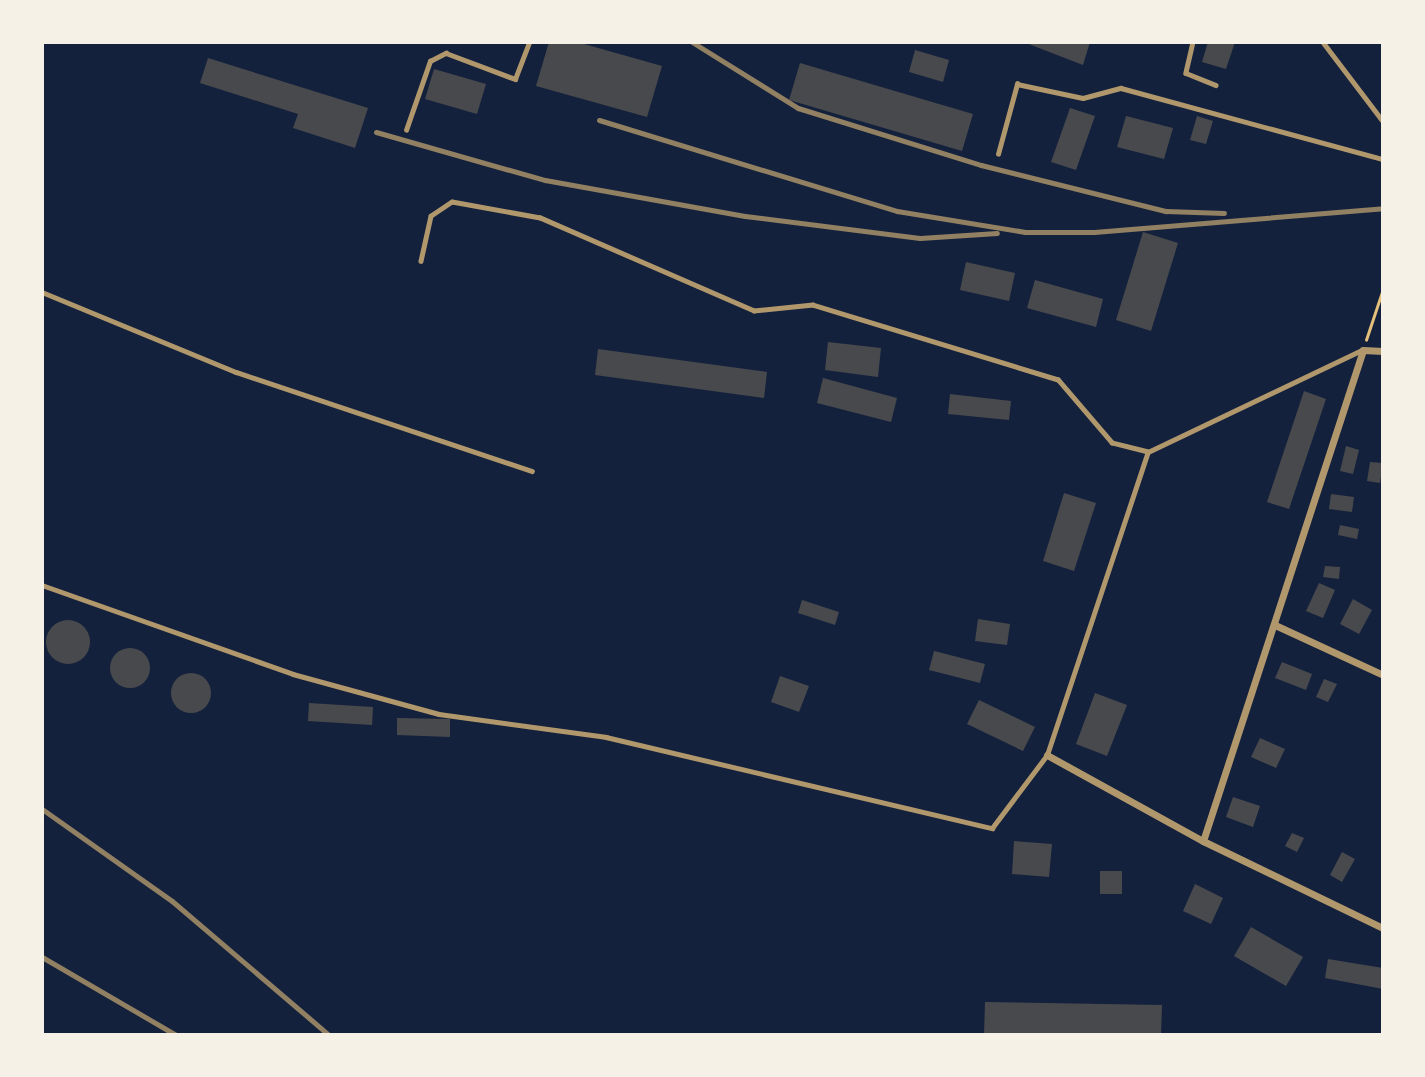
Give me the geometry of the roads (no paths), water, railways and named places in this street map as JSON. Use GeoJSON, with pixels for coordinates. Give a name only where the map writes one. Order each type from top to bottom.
{"type":"FeatureCollection","features":[{"type":"Feature","properties":{"kind":"street"},"geometry":{"type":"LineString","coordinates":[[1203,841],[1363,349],[1383,351]]}},
{"type":"Feature","properties":{"kind":"street"},"geometry":{"type":"LineString","coordinates":[[1275,625],[1383,675]]}},
{"type":"Feature","properties":{"kind":"street"},"geometry":{"type":"LineString","coordinates":[[1046,755],[1203,841],[1383,928]]}},
{"type":"Feature","properties":{"kind":"lane"},"geometry":{"type":"LineString","coordinates":[[405,130],[429,61],[446,53],[515,79],[529,42]]}},
{"type":"Feature","properties":{"kind":"lane"},"geometry":{"type":"LineString","coordinates":[[1194,42],[1186,73],[1216,85]]}},
{"type":"Feature","properties":{"kind":"lane"},"geometry":{"type":"LineString","coordinates":[[1323,42],[1383,121]]}},
{"type":"Feature","properties":{"kind":"lane"},"geometry":{"type":"LineString","coordinates":[[998,154],[1017,84],[1083,98],[1121,88],[1383,159]]}},
{"type":"Feature","properties":{"kind":"lane"},"geometry":{"type":"LineString","coordinates":[[421,261],[431,216],[452,202],[540,218],[754,311],[813,306],[1058,380],[1112,443],[1148,452],[1363,349]]}},
{"type":"Feature","properties":{"kind":"lane"},"geometry":{"type":"LineString","coordinates":[[42,292],[236,372],[532,471]]}},
{"type":"Feature","properties":{"kind":"lane"},"geometry":{"type":"LineString","coordinates":[[42,585],[293,674],[439,714],[606,737],[992,828],[1046,755],[1148,452]]}},
{"type":"Feature","properties":{"kind":"railway"},"geometry":{"type":"LineString","coordinates":[[692,42],[798,108],[981,165],[1166,211],[1224,213]]}},
{"type":"Feature","properties":{"kind":"railway"},"geometry":{"type":"LineString","coordinates":[[599,120],[897,211],[1025,232],[1094,232],[1383,208]]}},
{"type":"Feature","properties":{"kind":"railway"},"geometry":{"type":"LineString","coordinates":[[376,132],[545,180],[745,216],[920,238],[997,233]]}},
{"type":"Feature","properties":{"kind":"railway"},"geometry":{"type":"LineString","coordinates":[[42,809],[172,901],[329,1035]]}},
{"type":"Feature","properties":{"kind":"railway"},"geometry":{"type":"LineString","coordinates":[[42,957],[176,1035]]}}]}
